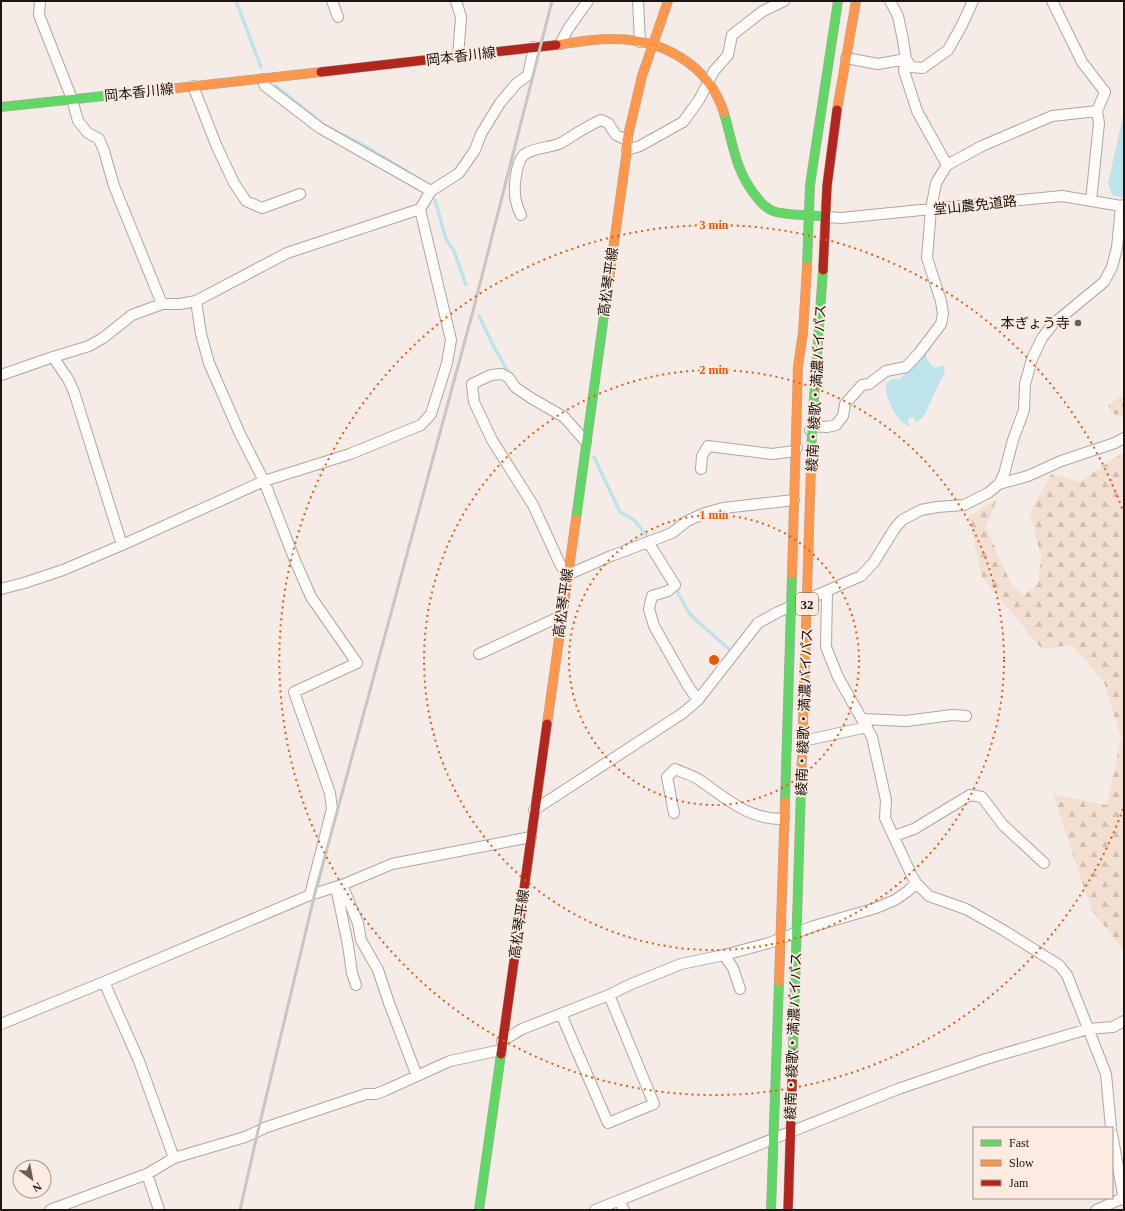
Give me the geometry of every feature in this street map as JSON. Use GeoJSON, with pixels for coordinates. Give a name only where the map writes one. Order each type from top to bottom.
{"type":"FeatureCollection","features":[{"type":"Feature","properties":{"kind":"main road","name":"高松琴平線"},"geometry":{"type":"LineString","coordinates":[[479,1210],[627,145],[642,76],[668,1]]}},
{"type":"Feature","properties":{"kind":"main road","name":"綾南・綾歌・満濃バイパス"},"geometry":{"type":"LineString","coordinates":[[771,1210],[781,938],[798,366],[804,332],[810,215],[810,185],[838,1]]}},
{"type":"Feature","properties":{"kind":"main road","name":"綾南・綾歌・満濃バイパス"},"geometry":{"type":"LineString","coordinates":[[788,1210],[812,426],[827,186],[835,119],[856,1]]}},
{"type":"Feature","properties":{"kind":"main road","name":"岡本香川線"},"geometry":{"type":"LineString","coordinates":[[1,107],[619,38],[652,45],[679,56],[689,62],[708,81],[722,107],[733,152],[739,168],[758,199],[769,209],[775,212],[826,216]]}},
{"type":"Feature","properties":{"kind":"street"},"geometry":{"type":"LineString","coordinates":[[40,1],[39,15],[72,99],[78,121],[88,133],[99,139],[114,186],[162,304]]}},
{"type":"Feature","properties":{"kind":"street"},"geometry":{"type":"LineString","coordinates":[[332,1],[338,17]]}},
{"type":"Feature","properties":{"kind":"street"},"geometry":{"type":"LineString","coordinates":[[456,1],[461,17],[458,57]]}},
{"type":"Feature","properties":{"kind":"street"},"geometry":{"type":"LineString","coordinates":[[560,44],[568,29],[588,1]]}},
{"type":"Feature","properties":{"kind":"street"},"geometry":{"type":"LineString","coordinates":[[638,1],[640,42]]}},
{"type":"Feature","properties":{"kind":"street"},"geometry":{"type":"LineString","coordinates":[[521,215],[514,189],[518,167],[524,155],[559,143],[601,120],[608,124],[616,135],[627,145],[640,146],[683,122],[699,100],[714,70],[728,55],[732,35],[763,11],[784,1]]}},
{"type":"Feature","properties":{"kind":"street"},"geometry":{"type":"LineString","coordinates":[[890,1],[898,16],[906,59],[904,71],[917,111],[947,165]]}},
{"type":"Feature","properties":{"kind":"street"},"geometry":{"type":"LineString","coordinates":[[906,59],[911,67],[923,68],[948,50],[973,1]]}},
{"type":"Feature","properties":{"kind":"street"},"geometry":{"type":"LineString","coordinates":[[1052,1],[1082,62],[1105,92],[1097,111],[1099,123],[1091,201]]}},
{"type":"Feature","properties":{"kind":"street"},"geometry":{"type":"LineString","coordinates":[[1,375],[89,346],[103,338],[132,315],[162,304],[180,304],[196,301],[287,253],[420,209],[431,191],[459,173],[475,150],[481,134],[500,103],[516,84],[528,75],[534,47]]}},
{"type":"Feature","properties":{"kind":"street"},"geometry":{"type":"LineString","coordinates":[[846,58],[878,64],[906,59]]}},
{"type":"Feature","properties":{"kind":"street"},"geometry":{"type":"LineString","coordinates":[[262,79],[265,86],[320,128],[431,191]]}},
{"type":"Feature","properties":{"kind":"street"},"geometry":{"type":"LineString","coordinates":[[193,86],[217,147],[234,184],[246,201],[262,208],[300,194]]}},
{"type":"Feature","properties":{"kind":"street"},"geometry":{"type":"LineString","coordinates":[[701,469],[702,456],[708,446],[772,454],[795,451],[812,426],[827,427],[836,425],[843,416],[845,404],[862,385],[869,384],[886,371],[906,367],[919,353],[941,324],[943,314],[941,301],[927,258],[931,209],[936,183],[947,165],[982,146],[1052,116],[1097,111]]}},
{"type":"Feature","properties":{"kind":"street","name":"堂山農免道路"},"geometry":{"type":"LineString","coordinates":[[826,216],[841,218],[1062,196],[1122,206]]}},
{"type":"Feature","properties":{"kind":"street"},"geometry":{"type":"LineString","coordinates":[[999,484],[1004,474],[1013,440],[1024,410],[1025,384],[1032,360],[1042,338],[1053,324],[1104,282],[1112,267],[1117,248],[1122,206]]}},
{"type":"Feature","properties":{"kind":"street"},"geometry":{"type":"LineString","coordinates":[[1,589],[63,570],[264,481],[350,454],[421,425],[431,414],[447,363],[451,340],[420,209]]}},
{"type":"Feature","properties":{"kind":"street"},"geometry":{"type":"LineString","coordinates":[[196,301],[201,334],[209,363],[240,434],[264,481],[311,597],[358,663],[294,692],[330,792],[332,809],[310,895]]}},
{"type":"Feature","properties":{"kind":"street"},"geometry":{"type":"LineString","coordinates":[[52,357],[68,379],[74,392],[122,545]]}},
{"type":"Feature","properties":{"kind":"street"},"geometry":{"type":"LineString","coordinates":[[586,442],[564,417],[520,391],[515,387],[509,378],[502,374],[491,374],[472,384],[474,402],[492,440],[533,505],[560,564],[567,575],[672,532],[687,521],[705,513],[723,508],[794,500]]}},
{"type":"Feature","properties":{"kind":"street"},"geometry":{"type":"LineString","coordinates":[[534,810],[683,713],[698,700],[758,623],[791,606],[861,576],[874,562],[895,528],[902,520],[921,510],[964,505],[988,493],[999,484],[1028,476],[1124,438]]}},
{"type":"Feature","properties":{"kind":"street"},"geometry":{"type":"LineString","coordinates":[[648,542],[675,585],[668,591],[652,596],[649,609],[652,620],[688,686],[698,700]]}},
{"type":"Feature","properties":{"kind":"street"},"geometry":{"type":"LineString","coordinates":[[827,591],[826,647],[838,677],[872,737],[886,800],[885,818],[912,876],[916,883],[930,896],[966,909],[1004,930],[1059,966],[1068,975],[1106,1074],[1111,1127]]}},
{"type":"Feature","properties":{"kind":"street"},"geometry":{"type":"LineString","coordinates":[[479,654],[561,616]]}},
{"type":"Feature","properties":{"kind":"street"},"geometry":{"type":"LineString","coordinates":[[803,741],[865,723],[906,721],[952,715],[966,716]]}},
{"type":"Feature","properties":{"kind":"street"},"geometry":{"type":"LineString","coordinates":[[674,813],[667,777],[675,769],[696,778],[738,807],[764,818],[784,820]]}},
{"type":"Feature","properties":{"kind":"street"},"geometry":{"type":"LineString","coordinates":[[894,836],[914,829],[970,795],[982,797],[1003,825],[1044,863]]}},
{"type":"Feature","properties":{"kind":"street"},"geometry":{"type":"LineString","coordinates":[[1,1024],[310,895],[339,886],[392,864],[531,837]]}},
{"type":"Feature","properties":{"kind":"street"},"geometry":{"type":"LineString","coordinates":[[50,1210],[147,1174],[174,1158],[245,1137],[268,1127],[366,1094],[376,1094],[450,1061],[502,1045],[522,1030],[681,964],[724,955],[769,943],[814,926],[876,908],[895,900],[916,883]]}},
{"type":"Feature","properties":{"kind":"street"},"geometry":{"type":"LineString","coordinates":[[339,886],[352,973],[356,985]]}},
{"type":"Feature","properties":{"kind":"street"},"geometry":{"type":"LineString","coordinates":[[339,886],[358,923],[361,940],[378,970],[389,1004],[418,1076]]}},
{"type":"Feature","properties":{"kind":"street"},"geometry":{"type":"LineString","coordinates":[[724,955],[733,968],[740,989]]}},
{"type":"Feature","properties":{"kind":"street"},"geometry":{"type":"LineString","coordinates":[[104,982],[139,1061],[174,1158]]}},
{"type":"Feature","properties":{"kind":"street"},"geometry":{"type":"LineString","coordinates":[[561,1014],[608,1123],[654,1104],[609,995]]}},
{"type":"Feature","properties":{"kind":"street"},"geometry":{"type":"LineString","coordinates":[[595,1210],[898,1089],[986,1059],[1088,1029],[1114,1027],[1124,1021]]}},
{"type":"Feature","properties":{"kind":"street"},"geometry":{"type":"LineString","coordinates":[[1096,1210],[1124,1199],[1113,1139]]}},
{"type":"Feature","properties":{"kind":"street"},"geometry":{"type":"LineString","coordinates":[[147,1174],[159,1210]]}},
{"type":"Feature","properties":{"kind":"street"},"geometry":{"type":"LineString","coordinates":[[619,1200],[624,1210]]}},
{"type":"Feature","properties":{"kind":"green space"},"geometry":{"type":"Polygon","coordinates":[[[1124,396],[1124,417],[1113,414],[1108,406],[1118,398],[1124,396]]]}},
{"type":"Feature","properties":{"kind":"green space"},"geometry":{"type":"Polygon","coordinates":[[[1122,453],[1124,454],[1124,951],[1091,909],[1053,794],[1107,805],[1121,738],[1104,682],[1072,645],[1042,649],[982,577],[969,516],[997,499],[986,527],[1011,584],[1024,595],[1038,584],[1041,557],[1030,512],[1052,473],[1079,482],[1122,453]]]}},
{"type":"Feature","properties":{"kind":"water"},"geometry":{"type":"Polygon","coordinates":[[[1124,112],[1124,198],[1112,195],[1108,183],[1124,112]]]}},
{"type":"Feature","properties":{"kind":"water"},"geometry":{"type":"Polygon","coordinates":[[[926,349],[932,350],[927,352],[926,357],[931,365],[936,368],[943,365],[945,371],[925,414],[916,422],[913,417],[908,419],[909,426],[906,426],[897,417],[892,407],[887,396],[886,385],[891,380],[900,379],[905,374],[904,371],[926,349]]]}},
{"type":"Feature","properties":{"kind":"waterway"},"geometry":{"type":"LineString","coordinates":[[236,1],[261,67]]}},
{"type":"Feature","properties":{"kind":"waterway"},"geometry":{"type":"LineString","coordinates":[[276,86],[324,125],[365,146],[422,181]]}},
{"type":"Feature","properties":{"kind":"waterway"},"geometry":{"type":"LineString","coordinates":[[435,200],[446,239],[454,251],[466,285]]}},
{"type":"Feature","properties":{"kind":"waterway"},"geometry":{"type":"LineString","coordinates":[[479,316],[510,375]]}},
{"type":"Feature","properties":{"kind":"waterway"},"geometry":{"type":"LineString","coordinates":[[594,457],[620,512],[634,520],[648,537]]}},
{"type":"Feature","properties":{"kind":"waterway"},"geometry":{"type":"LineString","coordinates":[[677,591],[689,613],[731,651]]}},
{"type":"Feature","properties":{"kind":"railway"},"geometry":{"type":"LineString","coordinates":[[240,1210],[315,893],[473,311],[552,1]]}},
{"type":"Feature","properties":{"kind":"traffic: fast"},"geometry":{"type":"LineString","coordinates":[[807,266],[810,185],[838,1]]}},
{"type":"Feature","properties":{"kind":"traffic: fast"},"geometry":{"type":"LineString","coordinates":[[1,107],[151,91]]}},
{"type":"Feature","properties":{"kind":"traffic: fast"},"geometry":{"type":"LineString","coordinates":[[724,113],[732,146],[739,166],[748,186],[757,198],[773,211],[789,214],[819,216]]}},
{"type":"Feature","properties":{"kind":"traffic: fast"},"geometry":{"type":"LineString","coordinates":[[811,466],[812,426],[823,270]]}},
{"type":"Feature","properties":{"kind":"traffic: fast"},"geometry":{"type":"LineString","coordinates":[[576,519],[609,279]]}},
{"type":"Feature","properties":{"kind":"traffic: fast"},"geometry":{"type":"LineString","coordinates":[[785,802],[792,574]]}},
{"type":"Feature","properties":{"kind":"traffic: fast"},"geometry":{"type":"LineString","coordinates":[[793,1053],[801,787]]}},
{"type":"Feature","properties":{"kind":"traffic: fast"},"geometry":{"type":"LineString","coordinates":[[771,1210],[779,982]]}},
{"type":"Feature","properties":{"kind":"traffic: fast"},"geometry":{"type":"LineString","coordinates":[[479,1210],[501,1054]]}},
{"type":"Feature","properties":{"kind":"traffic: slow"},"geometry":{"type":"LineString","coordinates":[[609,279],[627,150],[627,140],[642,76],[668,1]]}},
{"type":"Feature","properties":{"kind":"traffic: slow"},"geometry":{"type":"LineString","coordinates":[[837,110],[856,1]]}},
{"type":"Feature","properties":{"kind":"traffic: slow"},"geometry":{"type":"LineString","coordinates":[[556,45],[591,40],[613,39],[632,40],[666,50],[682,58],[695,68],[707,81],[717,96],[724,113]]}},
{"type":"Feature","properties":{"kind":"traffic: slow"},"geometry":{"type":"LineString","coordinates":[[151,91],[321,72]]}},
{"type":"Feature","properties":{"kind":"traffic: slow"},"geometry":{"type":"LineString","coordinates":[[792,574],[798,366],[803,333],[807,266]]}},
{"type":"Feature","properties":{"kind":"traffic: slow"},"geometry":{"type":"LineString","coordinates":[[801,787],[811,466]]}},
{"type":"Feature","properties":{"kind":"traffic: slow"},"geometry":{"type":"LineString","coordinates":[[547,724],[576,519]]}},
{"type":"Feature","properties":{"kind":"traffic: slow"},"geometry":{"type":"LineString","coordinates":[[779,982],[785,802]]}},
{"type":"Feature","properties":{"kind":"traffic: jam"},"geometry":{"type":"LineString","coordinates":[[321,72],[556,45]]}},
{"type":"Feature","properties":{"kind":"traffic: jam"},"geometry":{"type":"LineString","coordinates":[[823,270],[827,186],[837,110]]}},
{"type":"Feature","properties":{"kind":"traffic: jam"},"geometry":{"type":"LineString","coordinates":[[501,1054],[547,724]]}},
{"type":"Feature","properties":{"kind":"traffic: jam"},"geometry":{"type":"LineString","coordinates":[[788,1210],[793,1053]]}},
{"type":"Feature","properties":{"kind":"place","name":"本ぎょう寺"},"geometry":{"type":"Point","coordinates":[1078,323]}}]}
